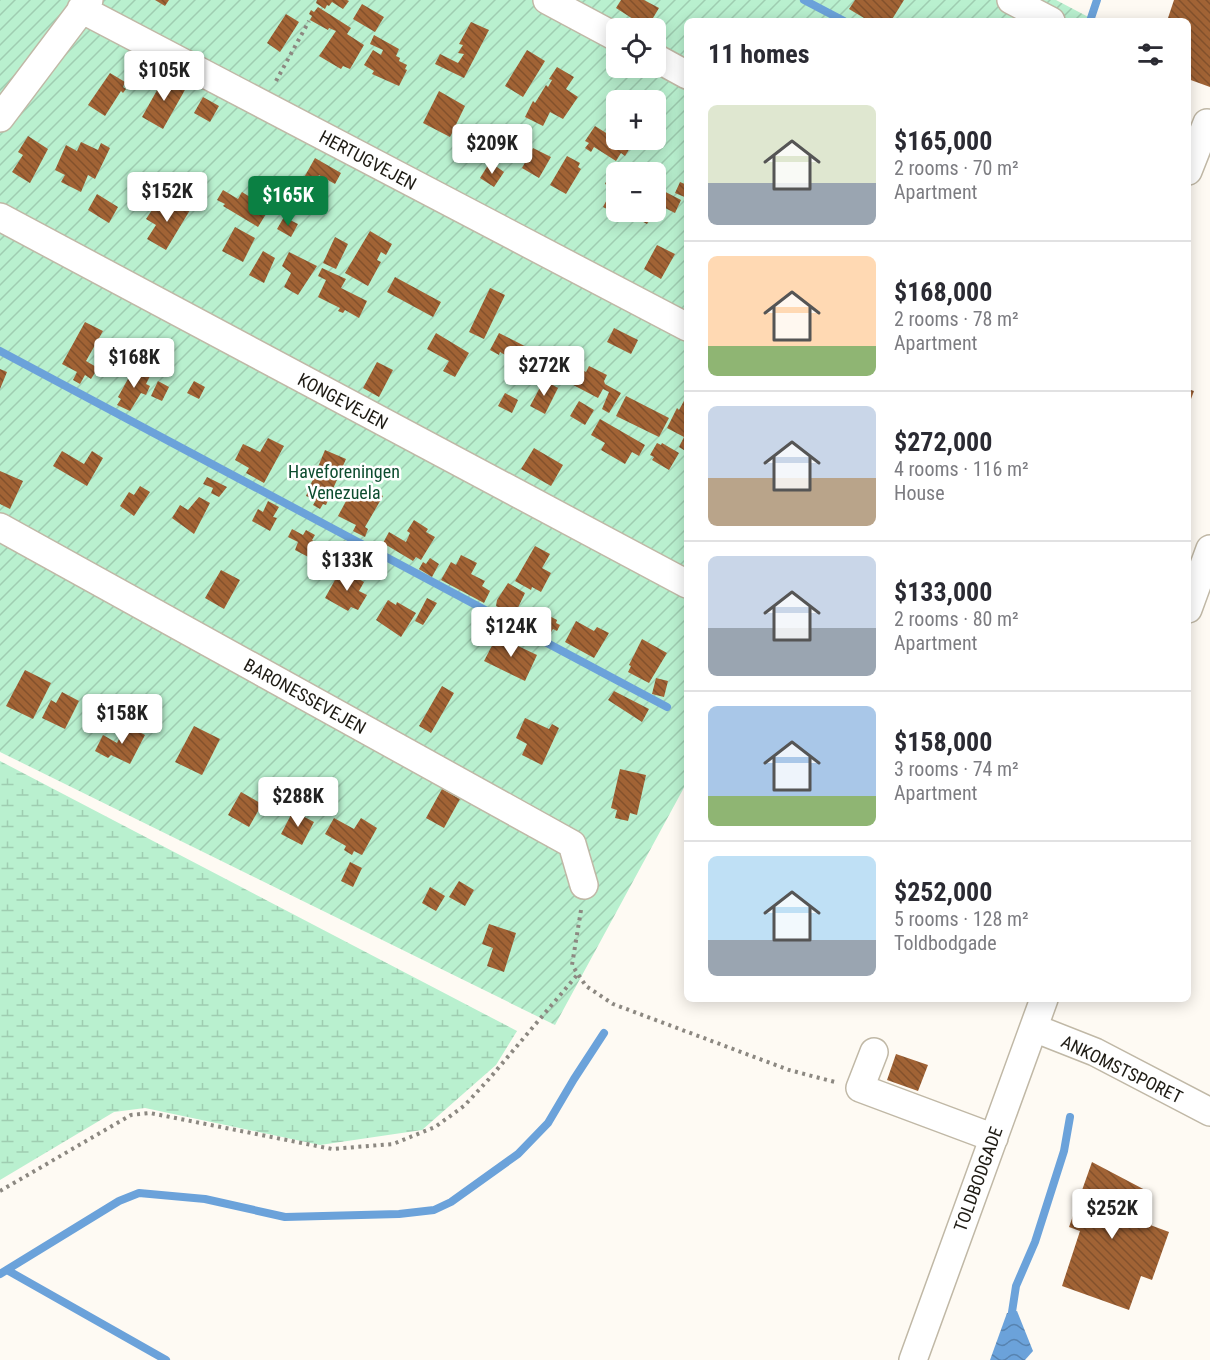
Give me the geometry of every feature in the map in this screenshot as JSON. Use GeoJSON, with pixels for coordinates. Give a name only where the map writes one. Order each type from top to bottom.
{"type":"FeatureCollection","features":[{"type":"Feature","properties":{"kind":"street"},"geometry":{"type":"LineString","coordinates":[[547,0],[606,32]]}},
{"type":"Feature","properties":{"kind":"street"},"geometry":{"type":"LineString","coordinates":[[1011,0],[1045,18]]}},
{"type":"Feature","properties":{"kind":"street"},"geometry":{"type":"LineString","coordinates":[[0,118],[85,4]]}},
{"type":"Feature","properties":{"kind":"street","name":"HERTUGVEJEN"},"geometry":{"type":"LineString","coordinates":[[85,4],[263,104],[684,325]]}},
{"type":"Feature","properties":{"kind":"street"},"geometry":{"type":"LineString","coordinates":[[666,63],[684,73]]}},
{"type":"Feature","properties":{"kind":"street"},"geometry":{"type":"LineString","coordinates":[[1191,163],[1207,123],[1210,125]]}},
{"type":"Feature","properties":{"kind":"street","name":"KONGEVEJEN"},"geometry":{"type":"LineString","coordinates":[[0,217],[684,582]]}},
{"type":"Feature","properties":{"kind":"street","name":"BARONESSEVEJEN"},"geometry":{"type":"LineString","coordinates":[[0,527],[572,844],[584,885]]}},
{"type":"Feature","properties":{"kind":"street"},"geometry":{"type":"LineString","coordinates":[[1191,601],[1210,549]]}},
{"type":"Feature","properties":{"kind":"street","name":"TOLDBODGADE"},"geometry":{"type":"LineString","coordinates":[[913,1360],[1043,1002]]}},
{"type":"Feature","properties":{"kind":"street","name":"ANKOMSTSPORET"},"geometry":{"type":"LineString","coordinates":[[1034,1028],[1095,1052],[1210,1112]]}},
{"type":"Feature","properties":{"kind":"street"},"geometry":{"type":"LineString","coordinates":[[874,1052],[860,1088],[994,1138]]}},
{"type":"Feature","properties":{"kind":"path"},"geometry":{"type":"LineString","coordinates":[[263,104],[309,21]]}},
{"type":"Feature","properties":{"kind":"path"},"geometry":{"type":"LineString","coordinates":[[584,885],[572,964],[586,986],[613,1004],[789,1070],[860,1088]]}},
{"type":"Feature","properties":{"kind":"path"},"geometry":{"type":"LineString","coordinates":[[0,1191],[132,1115],[150,1113],[332,1149],[393,1144],[435,1127],[464,1106],[578,974]]}},
{"type":"Feature","properties":{"kind":"green space","name":"Haveforeningen Venezuela"},"geometry":{"type":"Polygon","coordinates":[[[0,0],[1056,0],[1090,18],[684,18],[684,788],[555,1025],[0,752],[0,0]]]}},
{"type":"Feature","properties":{"kind":"green space"},"geometry":{"type":"Polygon","coordinates":[[[0,761],[517,1031],[496,1065],[422,1130],[320,1145],[145,1108],[114,1112],[0,1180],[0,761]]]}},
{"type":"Feature","properties":{"kind":"water"},"geometry":{"type":"Polygon","coordinates":[[[1017,1311],[1033,1351],[1025,1360],[990,1360],[1007,1313],[1017,1311]]]}},
{"type":"Feature","properties":{"kind":"building"},"geometry":{"type":"Polygon","coordinates":[[[155,0],[169,0],[165,6],[155,0]]]}},
{"type":"Feature","properties":{"kind":"building"},"geometry":{"type":"Polygon","coordinates":[[[317,0],[349,1],[343,9],[332,2],[325,9],[316,3],[317,0]]]}},
{"type":"Feature","properties":{"kind":"building"},"geometry":{"type":"Polygon","coordinates":[[[621,0],[644,0],[659,8],[653,18],[632,18],[616,8],[621,0]]]}},
{"type":"Feature","properties":{"kind":"building"},"geometry":{"type":"Polygon","coordinates":[[[855,0],[904,0],[893,18],[864,18],[849,9],[855,0]]]}},
{"type":"Feature","properties":{"kind":"building"},"geometry":{"type":"Polygon","coordinates":[[[1174,0],[1210,0],[1210,87],[1191,80],[1191,18],[1168,18],[1174,0]]]}},
{"type":"Feature","properties":{"kind":"building"},"geometry":{"type":"Polygon","coordinates":[[[362,4],[384,17],[375,32],[353,19],[362,4]]]}},
{"type":"Feature","properties":{"kind":"building"},"geometry":{"type":"Polygon","coordinates":[[[318,7],[351,28],[347,34],[364,45],[350,69],[343,66],[341,69],[319,56],[336,31],[329,28],[328,30],[310,20],[311,10],[314,12],[318,7]]]}},
{"type":"Feature","properties":{"kind":"building"},"geometry":{"type":"Polygon","coordinates":[[[286,14],[299,22],[280,52],[267,43],[286,14]]]}},
{"type":"Feature","properties":{"kind":"building"},"geometry":{"type":"Polygon","coordinates":[[[471,22],[489,30],[464,78],[435,64],[440,54],[458,63],[464,54],[458,53],[463,45],[459,44],[471,22]]]}},
{"type":"Feature","properties":{"kind":"building"},"geometry":{"type":"Polygon","coordinates":[[[374,35],[399,49],[396,56],[400,58],[399,61],[407,65],[399,86],[372,74],[374,71],[364,65],[373,50],[381,55],[383,50],[370,44],[374,35]]]}},
{"type":"Feature","properties":{"kind":"building"},"geometry":{"type":"Polygon","coordinates":[[[527,50],[545,61],[523,97],[505,86],[527,50]]]}},
{"type":"Feature","properties":{"kind":"building"},"geometry":{"type":"Polygon","coordinates":[[[557,67],[574,77],[566,89],[578,97],[563,119],[550,112],[543,126],[525,117],[533,101],[535,103],[546,85],[548,87],[552,80],[549,79],[557,67]]]}},
{"type":"Feature","properties":{"kind":"building"},"geometry":{"type":"Polygon","coordinates":[[[110,73],[125,82],[123,87],[126,89],[123,93],[121,91],[105,116],[88,105],[110,73]]]}},
{"type":"Feature","properties":{"kind":"building"},"geometry":{"type":"Polygon","coordinates":[[[165,76],[186,88],[163,129],[142,117],[165,76]]]}},
{"type":"Feature","properties":{"kind":"building"},"geometry":{"type":"Polygon","coordinates":[[[439,91],[465,106],[450,137],[423,123],[439,91]]]}},
{"type":"Feature","properties":{"kind":"building"},"geometry":{"type":"Polygon","coordinates":[[[203,97],[219,106],[210,122],[194,113],[203,97]]]}},
{"type":"Feature","properties":{"kind":"building"},"geometry":{"type":"Polygon","coordinates":[[[595,126],[606,133],[606,150],[629,150],[625,156],[621,153],[616,161],[594,147],[591,152],[585,148],[589,143],[585,141],[595,126]]]}},
{"type":"Feature","properties":{"kind":"building"},"geometry":{"type":"Polygon","coordinates":[[[28,136],[48,149],[30,183],[12,172],[23,155],[18,152],[28,136]]]}},
{"type":"Feature","properties":{"kind":"building"},"geometry":{"type":"Polygon","coordinates":[[[81,142],[98,150],[101,143],[110,148],[95,179],[88,175],[81,192],[61,182],[65,175],[55,170],[66,145],[77,151],[81,142]]]}},
{"type":"Feature","properties":{"kind":"building"},"geometry":{"type":"Polygon","coordinates":[[[533,148],[551,157],[539,178],[522,168],[533,148]]]}},
{"type":"Feature","properties":{"kind":"building"},"geometry":{"type":"Polygon","coordinates":[[[567,156],[580,163],[578,167],[581,169],[566,194],[550,185],[567,156]]]}},
{"type":"Feature","properties":{"kind":"building"},"geometry":{"type":"Polygon","coordinates":[[[315,158],[341,173],[335,184],[319,175],[308,196],[297,190],[315,158]]]}},
{"type":"Feature","properties":{"kind":"building"},"geometry":{"type":"Polygon","coordinates":[[[490,162],[504,172],[494,187],[480,178],[490,162]]]}},
{"type":"Feature","properties":{"kind":"building"},"geometry":{"type":"Polygon","coordinates":[[[680,182],[684,184],[684,197],[675,193],[680,182]]]}},
{"type":"Feature","properties":{"kind":"building"},"geometry":{"type":"Polygon","coordinates":[[[223,190],[238,199],[242,192],[269,209],[258,227],[217,200],[223,190]]]}},
{"type":"Feature","properties":{"kind":"building"},"geometry":{"type":"Polygon","coordinates":[[[666,192],[681,200],[675,213],[666,208],[666,192]]]}},
{"type":"Feature","properties":{"kind":"building"},"geometry":{"type":"Polygon","coordinates":[[[97,194],[118,207],[109,223],[88,210],[97,194]]]}},
{"type":"Feature","properties":{"kind":"building"},"geometry":{"type":"Polygon","coordinates":[[[173,199],[190,210],[166,250],[147,239],[156,225],[146,219],[156,204],[166,210],[173,199]]]}},
{"type":"Feature","properties":{"kind":"building"},"geometry":{"type":"Polygon","coordinates":[[[284,217],[298,224],[291,237],[277,229],[284,217]]]}},
{"type":"Feature","properties":{"kind":"building"},"geometry":{"type":"Polygon","coordinates":[[[235,227],[255,238],[243,262],[222,251],[235,227]]]}},
{"type":"Feature","properties":{"kind":"building"},"geometry":{"type":"Polygon","coordinates":[[[370,231],[392,244],[386,255],[381,252],[377,260],[381,262],[368,286],[345,273],[370,231]]]}},
{"type":"Feature","properties":{"kind":"building"},"geometry":{"type":"Polygon","coordinates":[[[335,237],[348,244],[336,269],[323,263],[335,237]]]}},
{"type":"Feature","properties":{"kind":"building"},"geometry":{"type":"Polygon","coordinates":[[[657,245],[675,254],[661,279],[644,269],[657,245]]]}},
{"type":"Feature","properties":{"kind":"building"},"geometry":{"type":"Polygon","coordinates":[[[263,251],[275,258],[264,283],[249,275],[263,251]]]}},
{"type":"Feature","properties":{"kind":"building"},"geometry":{"type":"Polygon","coordinates":[[[289,252],[317,266],[298,295],[284,287],[291,273],[282,266],[289,252]]]}},
{"type":"Feature","properties":{"kind":"building"},"geometry":{"type":"Polygon","coordinates":[[[322,268],[346,279],[341,288],[367,301],[359,318],[345,310],[343,313],[338,311],[340,308],[318,297],[326,280],[318,276],[322,268]]]}},
{"type":"Feature","properties":{"kind":"building"},"geometry":{"type":"Polygon","coordinates":[[[395,277],[441,302],[433,317],[387,292],[395,277]]]}},
{"type":"Feature","properties":{"kind":"building"},"geometry":{"type":"Polygon","coordinates":[[[490,288],[505,295],[484,339],[469,332],[490,288]]]}},
{"type":"Feature","properties":{"kind":"building"},"geometry":{"type":"Polygon","coordinates":[[[85,322],[103,331],[86,361],[98,368],[91,379],[85,375],[80,384],[73,380],[77,372],[62,364],[85,322]]]}},
{"type":"Feature","properties":{"kind":"building"},"geometry":{"type":"Polygon","coordinates":[[[614,328],[638,340],[631,354],[607,342],[614,328]]]}},
{"type":"Feature","properties":{"kind":"building"},"geometry":{"type":"Polygon","coordinates":[[[436,333],[469,353],[455,377],[443,371],[449,361],[427,349],[436,333]]]}},
{"type":"Feature","properties":{"kind":"building"},"geometry":{"type":"Polygon","coordinates":[[[499,333],[552,360],[543,377],[500,352],[499,355],[490,350],[499,333]]]}},
{"type":"Feature","properties":{"kind":"building"},"geometry":{"type":"Polygon","coordinates":[[[115,341],[124,345],[111,371],[102,366],[115,341]]]}},
{"type":"Feature","properties":{"kind":"building"},"geometry":{"type":"Polygon","coordinates":[[[377,362],[393,370],[379,397],[363,388],[377,362]]]}},
{"type":"Feature","properties":{"kind":"building"},"geometry":{"type":"Polygon","coordinates":[[[569,363],[586,372],[589,366],[607,375],[605,384],[621,393],[609,413],[602,409],[609,392],[603,389],[598,398],[560,378],[569,363]]]}},
{"type":"Feature","properties":{"kind":"building"},"geometry":{"type":"Polygon","coordinates":[[[134,368],[150,376],[146,384],[150,386],[146,395],[141,393],[130,411],[117,405],[121,399],[118,397],[134,368]]]}},
{"type":"Feature","properties":{"kind":"building"},"geometry":{"type":"Polygon","coordinates":[[[0,369],[7,372],[0,389],[0,369]]]}},
{"type":"Feature","properties":{"kind":"building"},"geometry":{"type":"Polygon","coordinates":[[[544,380],[558,388],[545,414],[530,406],[544,380]]]}},
{"type":"Feature","properties":{"kind":"building"},"geometry":{"type":"Polygon","coordinates":[[[158,381],[169,387],[162,401],[151,396],[158,381]]]}},
{"type":"Feature","properties":{"kind":"building"},"geometry":{"type":"Polygon","coordinates":[[[194,381],[205,387],[199,399],[187,393],[194,381]]]}},
{"type":"Feature","properties":{"kind":"building"},"geometry":{"type":"Polygon","coordinates":[[[505,393],[518,400],[512,413],[498,406],[505,393]]]}},
{"type":"Feature","properties":{"kind":"building"},"geometry":{"type":"Polygon","coordinates":[[[626,396],[669,418],[659,437],[616,416],[626,396]]]}},
{"type":"Feature","properties":{"kind":"building"},"geometry":{"type":"Polygon","coordinates":[[[579,401],[594,410],[585,425],[570,416],[579,401]]]}},
{"type":"Feature","properties":{"kind":"building"},"geometry":{"type":"Polygon","coordinates":[[[684,401],[684,437],[667,428],[677,408],[679,410],[684,401]]]}},
{"type":"Feature","properties":{"kind":"building"},"geometry":{"type":"Polygon","coordinates":[[[600,419],[645,445],[639,456],[632,452],[625,464],[601,450],[605,443],[591,435],[600,419]]]}},
{"type":"Feature","properties":{"kind":"building"},"geometry":{"type":"Polygon","coordinates":[[[684,437],[684,450],[679,447],[684,437]]]}},
{"type":"Feature","properties":{"kind":"building"},"geometry":{"type":"Polygon","coordinates":[[[268,438],[284,446],[264,483],[246,473],[249,468],[235,460],[243,444],[260,452],[268,438]]]}},
{"type":"Feature","properties":{"kind":"building"},"geometry":{"type":"Polygon","coordinates":[[[657,443],[661,445],[662,443],[679,453],[669,470],[652,460],[654,457],[650,455],[657,443]]]}},
{"type":"Feature","properties":{"kind":"building"},"geometry":{"type":"Polygon","coordinates":[[[534,448],[563,465],[551,486],[521,469],[534,448]]]}},
{"type":"Feature","properties":{"kind":"building"},"geometry":{"type":"Polygon","coordinates":[[[325,450],[346,459],[326,505],[323,504],[320,509],[313,505],[316,500],[306,496],[325,450]]]}},
{"type":"Feature","properties":{"kind":"building"},"geometry":{"type":"Polygon","coordinates":[[[62,451],[84,464],[92,451],[103,458],[87,486],[53,466],[62,451]]]}},
{"type":"Feature","properties":{"kind":"building"},"geometry":{"type":"Polygon","coordinates":[[[0,471],[23,481],[10,509],[0,504],[0,471]]]}},
{"type":"Feature","properties":{"kind":"building"},"geometry":{"type":"Polygon","coordinates":[[[207,477],[227,487],[219,497],[211,493],[213,488],[203,484],[207,477]]]}},
{"type":"Feature","properties":{"kind":"building"},"geometry":{"type":"Polygon","coordinates":[[[140,486],[150,492],[134,516],[120,506],[129,492],[134,495],[140,486]]]}},
{"type":"Feature","properties":{"kind":"building"},"geometry":{"type":"Polygon","coordinates":[[[368,488],[383,496],[365,527],[368,529],[365,537],[353,531],[356,525],[338,516],[352,490],[363,496],[368,488]]]}},
{"type":"Feature","properties":{"kind":"building"},"geometry":{"type":"Polygon","coordinates":[[[199,497],[210,503],[194,534],[172,518],[180,505],[188,510],[199,497]]]}},
{"type":"Feature","properties":{"kind":"building"},"geometry":{"type":"Polygon","coordinates":[[[268,501],[279,507],[273,517],[277,518],[270,531],[252,521],[258,509],[263,512],[268,501]]]}},
{"type":"Feature","properties":{"kind":"building"},"geometry":{"type":"Polygon","coordinates":[[[414,520],[428,529],[426,532],[435,537],[421,560],[416,557],[413,561],[383,543],[389,532],[406,542],[410,533],[407,531],[414,520]]]}},
{"type":"Feature","properties":{"kind":"building"},"geometry":{"type":"Polygon","coordinates":[[[292,529],[303,535],[306,530],[315,535],[312,540],[324,547],[316,561],[295,550],[298,542],[288,537],[292,529]]]}},
{"type":"Feature","properties":{"kind":"building"},"geometry":{"type":"Polygon","coordinates":[[[535,546],[550,554],[542,568],[551,573],[541,592],[532,587],[531,590],[515,581],[535,546]]]}},
{"type":"Feature","properties":{"kind":"building"},"geometry":{"type":"Polygon","coordinates":[[[461,555],[477,563],[471,574],[485,581],[482,586],[490,591],[484,603],[441,580],[451,562],[456,565],[461,555]]]}},
{"type":"Feature","properties":{"kind":"building"},"geometry":{"type":"Polygon","coordinates":[[[430,558],[439,564],[432,577],[419,569],[423,562],[426,564],[430,558]]]}},
{"type":"Feature","properties":{"kind":"building"},"geometry":{"type":"Polygon","coordinates":[[[341,569],[364,582],[359,591],[367,595],[358,610],[351,607],[348,611],[325,598],[341,569]]]}},
{"type":"Feature","properties":{"kind":"building"},"geometry":{"type":"Polygon","coordinates":[[[221,570],[240,580],[224,609],[205,598],[221,570]]]}},
{"type":"Feature","properties":{"kind":"building"},"geometry":{"type":"Polygon","coordinates":[[[508,583],[525,593],[514,616],[496,606],[497,600],[508,583]]]}},
{"type":"Feature","properties":{"kind":"building"},"geometry":{"type":"Polygon","coordinates":[[[427,598],[437,603],[423,625],[415,621],[427,598]]]}},
{"type":"Feature","properties":{"kind":"building"},"geometry":{"type":"Polygon","coordinates":[[[388,600],[396,605],[397,602],[416,613],[401,637],[376,620],[388,600]]]}},
{"type":"Feature","properties":{"kind":"building"},"geometry":{"type":"Polygon","coordinates":[[[532,607],[557,620],[556,623],[560,625],[557,631],[553,629],[550,634],[525,621],[532,607]]]}},
{"type":"Feature","properties":{"kind":"building"},"geometry":{"type":"Polygon","coordinates":[[[576,621],[594,631],[597,627],[609,633],[594,658],[565,642],[576,621]]]}},
{"type":"Feature","properties":{"kind":"building"},"geometry":{"type":"Polygon","coordinates":[[[497,636],[537,655],[525,681],[484,661],[497,636]]]}},
{"type":"Feature","properties":{"kind":"building"},"geometry":{"type":"Polygon","coordinates":[[[642,639],[667,653],[649,683],[628,672],[631,666],[629,665],[642,639]]]}},
{"type":"Feature","properties":{"kind":"building"},"geometry":{"type":"Polygon","coordinates":[[[25,670],[51,683],[33,719],[6,706],[25,670]]]}},
{"type":"Feature","properties":{"kind":"building"},"geometry":{"type":"Polygon","coordinates":[[[656,678],[668,681],[664,697],[652,694],[656,678]]]}},
{"type":"Feature","properties":{"kind":"building"},"geometry":{"type":"Polygon","coordinates":[[[442,686],[454,693],[431,733],[419,726],[442,686]]]}},
{"type":"Feature","properties":{"kind":"building"},"geometry":{"type":"Polygon","coordinates":[[[614,691],[649,709],[642,722],[608,700],[614,691]]]}},
{"type":"Feature","properties":{"kind":"building"},"geometry":{"type":"Polygon","coordinates":[[[62,692],[79,701],[65,729],[42,718],[51,700],[56,703],[62,692]]]}},
{"type":"Feature","properties":{"kind":"building"},"geometry":{"type":"Polygon","coordinates":[[[525,718],[549,729],[552,724],[559,728],[542,765],[522,755],[527,744],[516,738],[525,718]]]}},
{"type":"Feature","properties":{"kind":"building"},"geometry":{"type":"Polygon","coordinates":[[[126,725],[145,735],[130,764],[111,755],[108,758],[95,751],[103,735],[117,743],[126,725]]]}},
{"type":"Feature","properties":{"kind":"building"},"geometry":{"type":"Polygon","coordinates":[[[194,726],[220,739],[202,775],[175,762],[194,726]]]}},
{"type":"Feature","properties":{"kind":"building"},"geometry":{"type":"Polygon","coordinates":[[[620,769],[646,775],[637,815],[630,813],[628,821],[615,818],[617,810],[611,808],[620,769]]]}},
{"type":"Feature","properties":{"kind":"building"},"geometry":{"type":"Polygon","coordinates":[[[442,789],[460,799],[444,828],[426,818],[442,789]]]}},
{"type":"Feature","properties":{"kind":"building"},"geometry":{"type":"Polygon","coordinates":[[[241,792],[262,804],[249,827],[228,815],[241,792]]]}},
{"type":"Feature","properties":{"kind":"building"},"geometry":{"type":"Polygon","coordinates":[[[293,811],[314,822],[302,845],[281,834],[293,811]]]}},
{"type":"Feature","properties":{"kind":"building"},"geometry":{"type":"Polygon","coordinates":[[[334,818],[354,829],[361,818],[377,828],[362,855],[354,851],[352,855],[344,850],[346,846],[325,834],[334,818]]]}},
{"type":"Feature","properties":{"kind":"building"},"geometry":{"type":"Polygon","coordinates":[[[350,862],[362,868],[353,887],[341,881],[350,862]]]}},
{"type":"Feature","properties":{"kind":"building"},"geometry":{"type":"Polygon","coordinates":[[[459,881],[474,890],[465,906],[449,897],[459,881]]]}},
{"type":"Feature","properties":{"kind":"building"},"geometry":{"type":"Polygon","coordinates":[[[430,887],[445,896],[436,911],[422,903],[430,887]]]}},
{"type":"Feature","properties":{"kind":"building"},"geometry":{"type":"Polygon","coordinates":[[[489,924],[516,933],[504,972],[487,966],[493,948],[482,944],[489,924]]]}},
{"type":"Feature","properties":{"kind":"building"},"geometry":{"type":"Polygon","coordinates":[[[896,1054],[928,1065],[918,1091],[887,1080],[896,1054]]]}},
{"type":"Feature","properties":{"kind":"building"},"geometry":{"type":"Polygon","coordinates":[[[1092,1162],[1147,1191],[1134,1219],[1169,1232],[1152,1280],[1141,1276],[1129,1310],[1062,1286],[1080,1231],[1069,1227],[1092,1162]]]}},
{"type":"Feature","properties":{"kind":"waterway"},"geometry":{"type":"LineString","coordinates":[[804,0],[838,18]]}},
{"type":"Feature","properties":{"kind":"waterway"},"geometry":{"type":"LineString","coordinates":[[1091,18],[1097,0]]}},
{"type":"Feature","properties":{"kind":"waterway"},"geometry":{"type":"LineString","coordinates":[[0,351],[667,707]]}},
{"type":"Feature","properties":{"kind":"waterway"},"geometry":{"type":"LineString","coordinates":[[0,1274],[119,1201],[139,1193],[205,1199],[285,1217],[399,1214],[434,1210],[451,1202],[518,1154],[548,1123],[604,1033]]}},
{"type":"Feature","properties":{"kind":"waterway"},"geometry":{"type":"LineString","coordinates":[[1012,1312],[1016,1286],[1035,1242],[1064,1151],[1070,1117]]}},
{"type":"Feature","properties":{"kind":"waterway"},"geometry":{"type":"LineString","coordinates":[[7,1270],[166,1360]]}}]}
